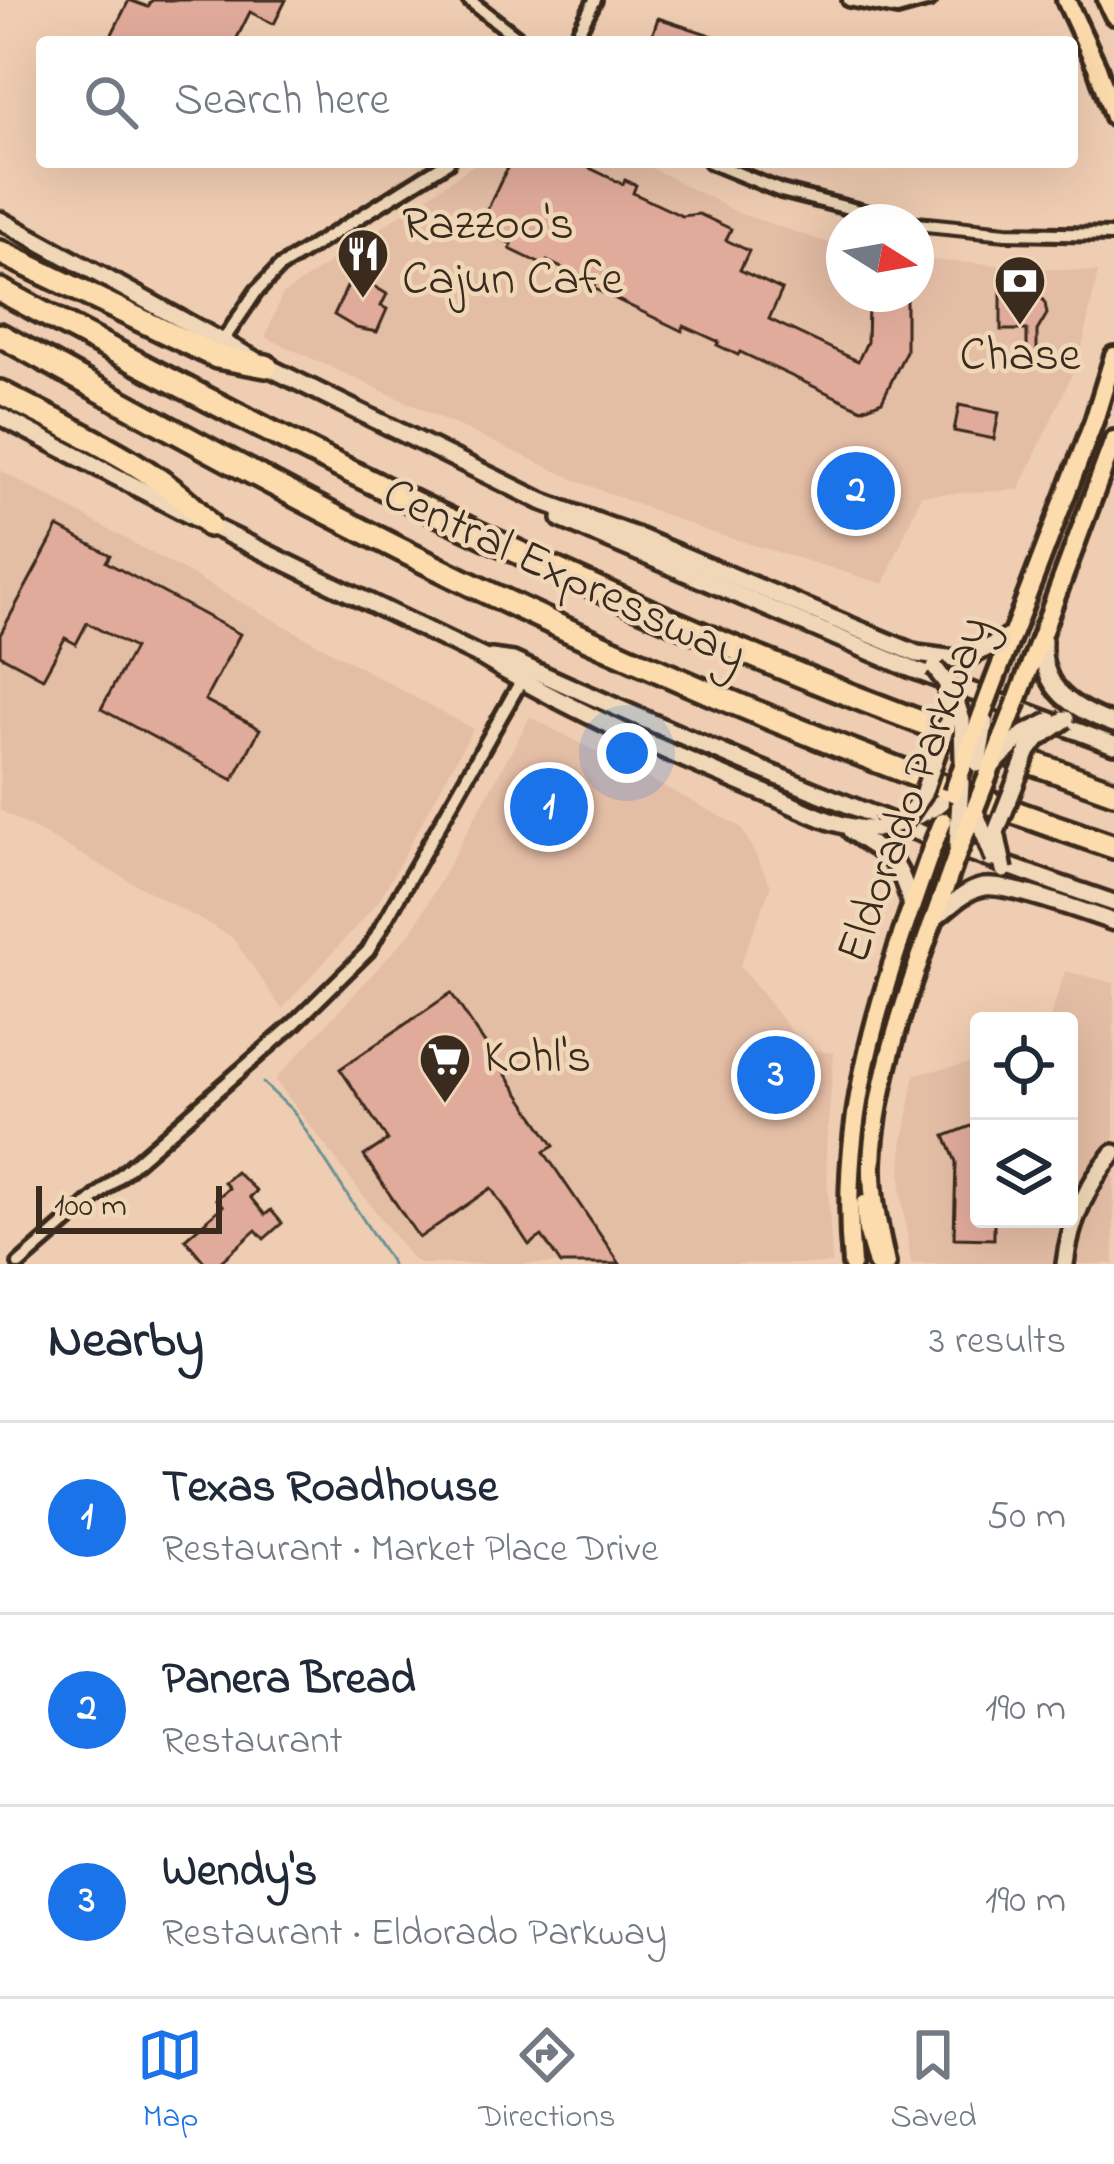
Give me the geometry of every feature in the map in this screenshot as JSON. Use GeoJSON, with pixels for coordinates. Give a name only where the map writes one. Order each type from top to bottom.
{"type":"FeatureCollection","features":[{"type":"Feature","properties":{"kind":"highway"},"geometry":{"type":"LineString","coordinates":[[0,252],[217,357],[266,366]]}},
{"type":"Feature","properties":{"kind":"highway","name":"Central Expressway"},"geometry":{"type":"LineString","coordinates":[[0,290],[363,478],[618,597],[892,711],[1114,792]]}},
{"type":"Feature","properties":{"kind":"highway","name":"Central Expressway"},"geometry":{"type":"LineString","coordinates":[[0,336],[288,492],[534,614],[847,748],[1114,847]]}},
{"type":"Feature","properties":{"kind":"highway"},"geometry":{"type":"LineString","coordinates":[[0,392],[192,502],[209,526]]}},
{"type":"Feature","properties":{"kind":"main road"},"geometry":{"type":"LineString","coordinates":[[1066,0],[1114,117]]}},
{"type":"Feature","properties":{"kind":"main road"},"geometry":{"type":"LineString","coordinates":[[1107,0],[1114,16]]}},
{"type":"Feature","properties":{"kind":"main road"},"geometry":{"type":"LineString","coordinates":[[0,220],[266,366],[541,501],[917,654],[947,684],[962,720],[969,784],[987,845],[1007,874],[1052,901]]}},
{"type":"Feature","properties":{"kind":"main road","name":"Eldorado Parkway"},"geometry":{"type":"LineString","coordinates":[[886,1264],[872,1164],[889,1065],[956,857],[992,691],[1114,356]]}},
{"type":"Feature","properties":{"kind":"main road"},"geometry":{"type":"LineString","coordinates":[[0,416],[209,526],[482,657],[521,681],[844,826],[896,862],[911,904]]}},
{"type":"Feature","properties":{"kind":"main road","name":"Eldorado Parkway"},"geometry":{"type":"LineString","coordinates":[[852,1264],[851,1130],[873,1023],[943,821],[1002,738],[1114,440]]}},
{"type":"Feature","properties":{"kind":"main road"},"geometry":{"type":"LineString","coordinates":[[541,501],[559,517],[636,554],[931,677],[1114,745]]}},
{"type":"Feature","properties":{"kind":"main road"},"geometry":{"type":"LineString","coordinates":[[1045,627],[1042,657],[1046,676],[1057,692],[1090,715],[1114,724]]}},
{"type":"Feature","properties":{"kind":"main road"},"geometry":{"type":"LineString","coordinates":[[917,654],[963,660],[1012,635]]}},
{"type":"Feature","properties":{"kind":"main road"},"geometry":{"type":"LineString","coordinates":[[482,657],[513,662],[830,797],[1114,903]]}},
{"type":"Feature","properties":{"kind":"main road"},"geometry":{"type":"LineString","coordinates":[[904,821],[923,794],[948,727],[947,684]]}},
{"type":"Feature","properties":{"kind":"main road"},"geometry":{"type":"LineString","coordinates":[[844,826],[876,829],[932,809],[969,784],[1024,734],[1044,724],[1090,715]]}},
{"type":"Feature","properties":{"kind":"main road"},"geometry":{"type":"LineString","coordinates":[[1007,874],[996,832],[1028,751],[1066,719]]}},
{"type":"Feature","properties":{"kind":"main road"},"geometry":{"type":"LineString","coordinates":[[935,918],[983,887],[1052,901],[1114,922]]}},
{"type":"Feature","properties":{"kind":"main road"},"geometry":{"type":"LineString","coordinates":[[873,1023],[876,1048],[862,1119],[864,1127],[876,1131]]}},
{"type":"Feature","properties":{"kind":"main road"},"geometry":{"type":"LineString","coordinates":[[851,1130],[863,1149],[867,1231],[877,1264]]}},
{"type":"Feature","properties":{"kind":"main road"},"geometry":{"type":"LineString","coordinates":[[1065,1264],[1073,1221],[1097,1172],[1114,1153]]}},
{"type":"Feature","properties":{"kind":"street"},"geometry":{"type":"LineString","coordinates":[[469,0],[515,36]]}},
{"type":"Feature","properties":{"kind":"street"},"geometry":{"type":"LineString","coordinates":[[576,36],[595,0]]}},
{"type":"Feature","properties":{"kind":"street"},"geometry":{"type":"LineString","coordinates":[[849,0],[897,9],[930,0]]}},
{"type":"Feature","properties":{"kind":"street"},"geometry":{"type":"LineString","coordinates":[[222,342],[256,292],[280,267],[438,168]]}},
{"type":"Feature","properties":{"kind":"street"},"geometry":{"type":"LineString","coordinates":[[725,168],[781,191],[833,204]]}},
{"type":"Feature","properties":{"kind":"street"},"geometry":{"type":"LineString","coordinates":[[934,226],[1114,235]]}},
{"type":"Feature","properties":{"kind":"street"},"geometry":{"type":"LineString","coordinates":[[20,1264],[294,1024],[368,951],[521,681]]}},
{"type":"Feature","properties":{"kind":"shaded area"},"geometry":{"type":"Polygon","coordinates":[[[469,168],[652,168],[741,214],[826,242],[826,312],[934,312],[934,260],[1098,272],[1080,357],[1019,490],[921,495],[884,584],[707,531],[580,482],[265,337],[282,295],[469,168]]]}},
{"type":"Feature","properties":{"kind":"shaded area"},"geometry":{"type":"Polygon","coordinates":[[[0,470],[473,729],[379,901],[282,1009],[232,937],[0,810],[0,470]]]}},
{"type":"Feature","properties":{"kind":"shaded area"},"geometry":{"type":"Polygon","coordinates":[[[530,717],[741,827],[771,886],[740,966],[805,1049],[834,1053],[826,1150],[832,1264],[420,1264],[275,1080],[413,930],[530,717]]]}},
{"type":"Feature","properties":{"kind":"shaded area"},"geometry":{"type":"Polygon","coordinates":[[[1065,971],[1114,983],[1114,1264],[911,1264],[901,1192],[902,1147],[915,1074],[970,1064],[970,1228],[1078,1228],[1078,1012],[1052,1012],[1065,971]]]}},
{"type":"Feature","properties":{"kind":"building"},"geometry":{"type":"Polygon","coordinates":[[[129,0],[148,7],[152,0],[286,0],[274,24],[250,12],[238,36],[111,36],[129,0]]]}},
{"type":"Feature","properties":{"kind":"building"},"geometry":{"type":"Polygon","coordinates":[[[658,18],[714,36],[652,36],[658,18]]]}},
{"type":"Feature","properties":{"kind":"building"},"geometry":{"type":"Polygon","coordinates":[[[507,168],[590,168],[636,185],[633,193],[682,216],[699,214],[731,229],[726,240],[749,251],[740,270],[782,290],[769,319],[858,361],[867,342],[868,312],[906,312],[906,351],[882,401],[862,409],[684,326],[682,331],[547,261],[545,266],[510,249],[512,244],[478,229],[507,168]]]}},
{"type":"Feature","properties":{"kind":"building","name":"Razzoo's Cajun Cafe"},"geometry":{"type":"Polygon","coordinates":[[[353,274],[387,294],[381,306],[387,309],[377,332],[356,328],[334,315],[353,274]]]}},
{"type":"Feature","properties":{"kind":"building","name":"Chase"},"geometry":{"type":"Polygon","coordinates":[[[1001,292],[1037,292],[1045,303],[1047,314],[1037,331],[1037,361],[1027,361],[1027,330],[1001,330],[1001,292]]]}},
{"type":"Feature","properties":{"kind":"building"},"geometry":{"type":"Polygon","coordinates":[[[959,405],[999,413],[994,439],[954,431],[959,405]]]}},
{"type":"Feature","properties":{"kind":"building"},"geometry":{"type":"Polygon","coordinates":[[[848,460],[886,478],[861,530],[824,513],[848,460]]]}},
{"type":"Feature","properties":{"kind":"building"},"geometry":{"type":"Polygon","coordinates":[[[58,527],[110,555],[106,562],[240,634],[205,700],[260,729],[233,780],[101,709],[134,648],[87,623],[76,644],[65,638],[43,678],[0,655],[0,635],[58,527]]]}},
{"type":"Feature","properties":{"kind":"building"},"geometry":{"type":"Polygon","coordinates":[[[535,772],[586,799],[558,840],[512,815],[535,772]]]}},
{"type":"Feature","properties":{"kind":"building","name":"Kohl's"},"geometry":{"type":"Polygon","coordinates":[[[451,993],[554,1146],[544,1152],[620,1264],[561,1264],[542,1236],[529,1245],[491,1188],[419,1238],[364,1156],[388,1140],[340,1069],[451,993]]]}},
{"type":"Feature","properties":{"kind":"building"},"geometry":{"type":"Polygon","coordinates":[[[753,1063],[801,1066],[800,1086],[752,1085],[753,1063]]]}},
{"type":"Feature","properties":{"kind":"building"},"geometry":{"type":"Polygon","coordinates":[[[970,1126],[970,1228],[994,1228],[994,1239],[954,1238],[956,1162],[945,1136],[970,1126]]]}},
{"type":"Feature","properties":{"kind":"building"},"geometry":{"type":"Polygon","coordinates":[[[236,1172],[257,1191],[250,1197],[265,1215],[271,1210],[282,1223],[264,1239],[256,1230],[218,1264],[206,1264],[185,1239],[223,1206],[216,1199],[229,1188],[224,1182],[236,1172]]]}},
{"type":"Feature","properties":{"kind":"waterway"},"geometry":{"type":"LineString","coordinates":[[263,1083],[293,1111],[392,1264]]}},
{"type":"Feature","properties":{"kind":"place","name":"Razzoo's Cajun Cafe"},"geometry":{"type":"Point","coordinates":[363,300]}},
{"type":"Feature","properties":{"kind":"place","name":"Chase"},"geometry":{"type":"Point","coordinates":[1020,327]}},
{"type":"Feature","properties":{"kind":"place","name":"Panera Bread"},"geometry":{"type":"Point","coordinates":[856,491]}},
{"type":"Feature","properties":{"kind":"place","name":"Texas Roadhouse"},"geometry":{"type":"Point","coordinates":[549,807]}},
{"type":"Feature","properties":{"kind":"place","name":"Wendy's"},"geometry":{"type":"Point","coordinates":[776,1075]}},
{"type":"Feature","properties":{"kind":"place","name":"Kohl's"},"geometry":{"type":"Point","coordinates":[445,1105]}}]}
